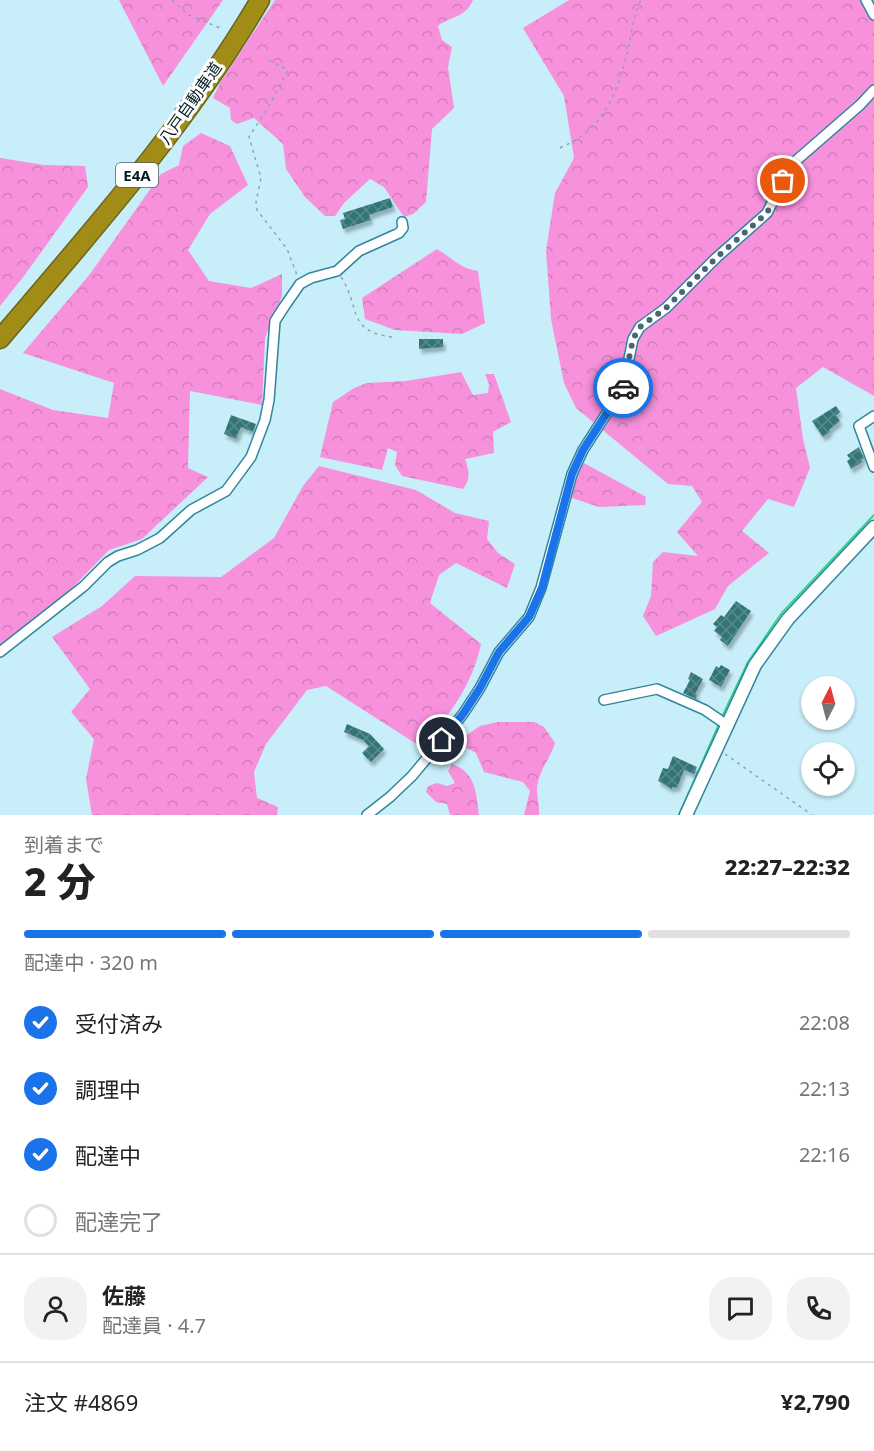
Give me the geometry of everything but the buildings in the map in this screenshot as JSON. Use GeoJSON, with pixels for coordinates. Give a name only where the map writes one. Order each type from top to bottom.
{"type":"FeatureCollection","features":[{"type":"Feature","properties":{"kind":"highway","name":"八戸自動車道"},"geometry":{"type":"LineString","coordinates":[[0,339],[108,213],[164,141],[260,0]]}},
{"type":"Feature","properties":{"kind":"street"},"geometry":{"type":"LineString","coordinates":[[866,0],[874,15]]}},
{"type":"Feature","properties":{"kind":"street"},"geometry":{"type":"LineString","coordinates":[[367,815],[412,776],[442,740],[480,688],[499,652],[529,617],[542,588],[572,474],[583,450],[622,388],[633,339],[640,327],[666,308],[716,258],[767,213],[791,165],[874,90]]}},
{"type":"Feature","properties":{"kind":"street"},"geometry":{"type":"LineString","coordinates":[[0,652],[80,590],[108,562],[160,538],[191,510],[226,491],[251,457],[259,438],[269,400],[275,321],[300,284],[311,278],[337,272],[359,251],[399,233],[403,228],[402,222]]}},
{"type":"Feature","properties":{"kind":"street"},"geometry":{"type":"LineString","coordinates":[[874,416],[859,426],[874,467]]}},
{"type":"Feature","properties":{"kind":"street"},"geometry":{"type":"LineString","coordinates":[[686,815],[755,665],[788,618],[874,527]]}},
{"type":"Feature","properties":{"kind":"street"},"geometry":{"type":"LineString","coordinates":[[604,700],[657,689],[705,710],[727,725]]}},
{"type":"Feature","properties":{"kind":"path"},"geometry":{"type":"LineString","coordinates":[[172,0],[189,15],[220,28]]}},
{"type":"Feature","properties":{"kind":"path"},"geometry":{"type":"LineString","coordinates":[[560,148],[581,137],[592,127],[612,98],[620,82],[641,0]]}},
{"type":"Feature","properties":{"kind":"path"},"geometry":{"type":"LineString","coordinates":[[269,60],[288,70],[249,137],[261,178],[256,202],[257,210],[287,249],[300,284]]}},
{"type":"Feature","properties":{"kind":"path"},"geometry":{"type":"LineString","coordinates":[[337,272],[344,282],[359,324],[373,332],[393,337]]}},
{"type":"Feature","properties":{"kind":"path"},"geometry":{"type":"LineString","coordinates":[[716,749],[733,758],[813,815]]}},
{"type":"Feature","properties":{"kind":"green space"},"geometry":{"type":"Polygon","coordinates":[[[119,0],[223,0],[163,86],[119,0]]]}},
{"type":"Feature","properties":{"kind":"green space"},"geometry":{"type":"Polygon","coordinates":[[[275,0],[473,0],[462,13],[438,26],[442,40],[452,47],[448,67],[454,108],[432,129],[426,202],[413,214],[404,217],[384,187],[370,179],[344,203],[335,216],[325,216],[305,197],[286,169],[283,144],[254,118],[237,124],[231,120],[230,108],[213,98],[220,83],[275,0]]]}},
{"type":"Feature","properties":{"kind":"green space"},"geometry":{"type":"Polygon","coordinates":[[[569,0],[861,0],[864,5],[874,0],[874,396],[823,367],[796,388],[803,439],[810,468],[794,507],[768,499],[742,531],[769,553],[728,586],[715,609],[656,636],[643,616],[651,596],[653,562],[663,552],[698,556],[677,532],[702,502],[692,486],[668,484],[576,408],[564,383],[551,319],[546,251],[555,193],[574,158],[564,96],[523,28],[569,0]]]}},
{"type":"Feature","properties":{"kind":"green space"},"geometry":{"type":"Polygon","coordinates":[[[201,133],[230,146],[248,185],[210,214],[188,250],[209,281],[251,288],[282,274],[282,296],[265,338],[262,405],[190,391],[188,468],[208,477],[142,539],[109,550],[72,588],[0,647],[0,389],[53,410],[108,418],[114,383],[23,353],[90,274],[161,174],[179,165],[183,146],[201,133]]]}},
{"type":"Feature","properties":{"kind":"green space"},"geometry":{"type":"Polygon","coordinates":[[[0,158],[44,165],[85,166],[88,187],[0,306],[0,158]]]}},
{"type":"Feature","properties":{"kind":"green space"},"geometry":{"type":"Polygon","coordinates":[[[437,249],[462,266],[478,271],[485,323],[462,334],[395,330],[365,319],[362,298],[437,249]]]}},
{"type":"Feature","properties":{"kind":"green space"},"geometry":{"type":"Polygon","coordinates":[[[461,372],[473,395],[488,393],[489,384],[485,374],[494,374],[511,422],[493,432],[494,453],[465,459],[468,474],[463,489],[402,476],[395,465],[397,452],[388,448],[382,470],[320,457],[333,402],[354,388],[367,383],[406,381],[461,372]]]}},
{"type":"Feature","properties":{"kind":"green space"},"geometry":{"type":"Polygon","coordinates":[[[584,463],[646,497],[645,505],[599,507],[572,498],[577,475],[584,463]]]}},
{"type":"Feature","properties":{"kind":"green space"},"geometry":{"type":"Polygon","coordinates":[[[319,466],[416,490],[455,513],[489,521],[487,539],[498,553],[515,564],[507,588],[456,563],[439,575],[430,603],[481,644],[472,673],[459,699],[423,746],[326,686],[307,690],[266,744],[254,772],[257,798],[278,807],[277,815],[92,815],[86,779],[94,739],[71,712],[90,689],[52,637],[102,606],[135,576],[221,577],[274,538],[303,486],[319,466]]]}},
{"type":"Feature","properties":{"kind":"green space"},"geometry":{"type":"Polygon","coordinates":[[[498,722],[534,722],[544,727],[555,743],[538,782],[539,815],[524,815],[530,791],[523,782],[484,772],[476,753],[465,747],[465,736],[480,726],[498,722]]]}},
{"type":"Feature","properties":{"kind":"green space"},"geometry":{"type":"Polygon","coordinates":[[[452,764],[466,772],[470,778],[479,815],[450,815],[447,804],[436,802],[426,792],[428,786],[437,783],[447,786],[455,783],[448,771],[452,764]]]}},
{"type":"Feature","properties":{"kind":"waterway"},"geometry":{"type":"LineString","coordinates":[[721,719],[748,662],[781,614],[874,515]]}},
{"type":"Feature","properties":{"kind":"waterway"},"geometry":{"type":"LineString","coordinates":[[679,815],[719,724]]}},
{"type":"Feature","properties":{"kind":"way so far"},"geometry":{"type":"LineString","coordinates":[[623,388],[633,339],[640,327],[666,308],[716,258],[767,213],[783,181]]}},
{"type":"Feature","properties":{"kind":"route"},"geometry":{"type":"LineString","coordinates":[[442,740],[480,688],[499,652],[529,617],[542,588],[572,474],[583,450],[623,388]]}}]}
